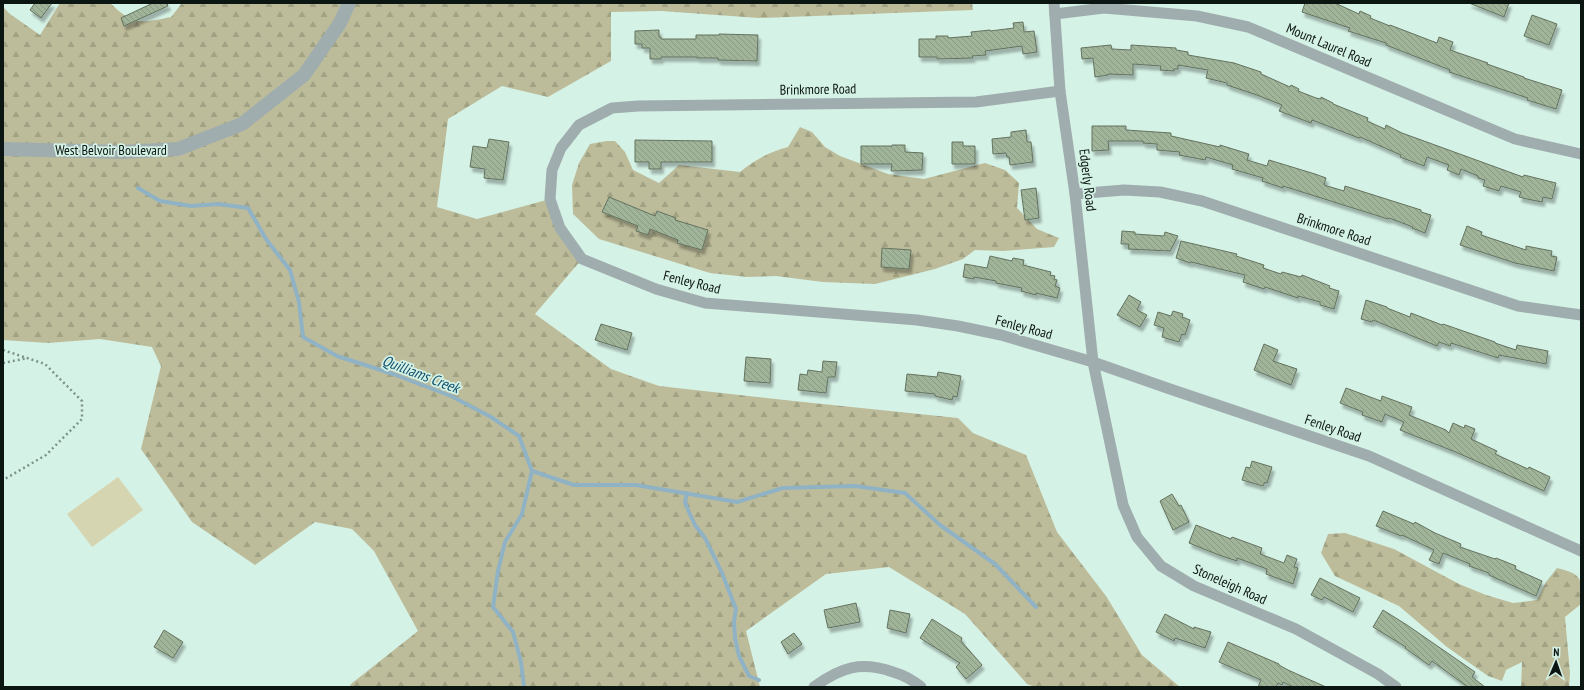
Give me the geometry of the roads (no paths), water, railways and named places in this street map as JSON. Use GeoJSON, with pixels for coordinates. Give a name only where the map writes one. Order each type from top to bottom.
{"type":"FeatureCollection","features":[{"type":"Feature","properties":{"kind":"street","name":"West Belvoir Boulevard"},"geometry":{"type":"LineString","coordinates":[[3,149],[122,152],[178,149],[242,124],[304,75],[340,23],[349,3]]}},
{"type":"Feature","properties":{"kind":"street","name":"Edgerly Road"},"geometry":{"type":"LineString","coordinates":[[1054,8],[1060,91],[1075,194],[1093,362]]}},
{"type":"Feature","properties":{"kind":"street","name":"Mount Laurel Road"},"geometry":{"type":"LineString","coordinates":[[1054,8],[1104,8],[1197,16],[1248,27],[1515,139],[1581,154]]}},
{"type":"Feature","properties":{"kind":"street","name":"Brinkmore Road"},"geometry":{"type":"LineString","coordinates":[[579,125],[612,108],[618,107],[976,102],[1060,91]]}},
{"type":"Feature","properties":{"kind":"street","name":"Fenley Road"},"geometry":{"type":"LineString","coordinates":[[579,125],[561,148],[552,170],[550,199],[560,228],[582,259],[656,289],[705,303],[917,320],[958,326],[1001,335],[1093,362],[1369,456],[1581,551]]}},
{"type":"Feature","properties":{"kind":"street","name":"Brinkmore Road"},"geometry":{"type":"LineString","coordinates":[[1075,194],[1124,190],[1160,192],[1202,201],[1518,306],[1581,315]]}},
{"type":"Feature","properties":{"kind":"street","name":"Stoneleigh Road"},"geometry":{"type":"LineString","coordinates":[[1093,362],[1123,505],[1137,537],[1162,566],[1194,586],[1296,629],[1378,674],[1396,687]]}},
{"type":"Feature","properties":{"kind":"street"},"geometry":{"type":"LineString","coordinates":[[814,687],[827,678],[845,669],[866,665],[883,668],[902,675],[921,687]]}},
{"type":"Feature","properties":{"kind":"waterway","name":"Quilliams Creek"},"geometry":{"type":"LineString","coordinates":[[138,188],[160,201],[191,206],[218,204],[248,208],[266,239],[290,270],[299,302],[303,337],[337,356],[393,374],[451,396],[491,417],[519,436],[532,471],[522,514],[505,542],[498,571],[493,607],[513,632],[521,662],[524,687]]}},
{"type":"Feature","properties":{"kind":"waterway"},"geometry":{"type":"LineString","coordinates":[[532,471],[574,485],[636,485],[737,502],[783,488],[855,486],[905,493],[940,525],[995,564],[1036,607]]}},
{"type":"Feature","properties":{"kind":"waterway"},"geometry":{"type":"LineString","coordinates":[[687,493],[685,502],[689,512],[695,525],[705,538],[722,573],[736,609],[734,621],[735,638],[739,656],[749,676],[759,680]]}}]}
